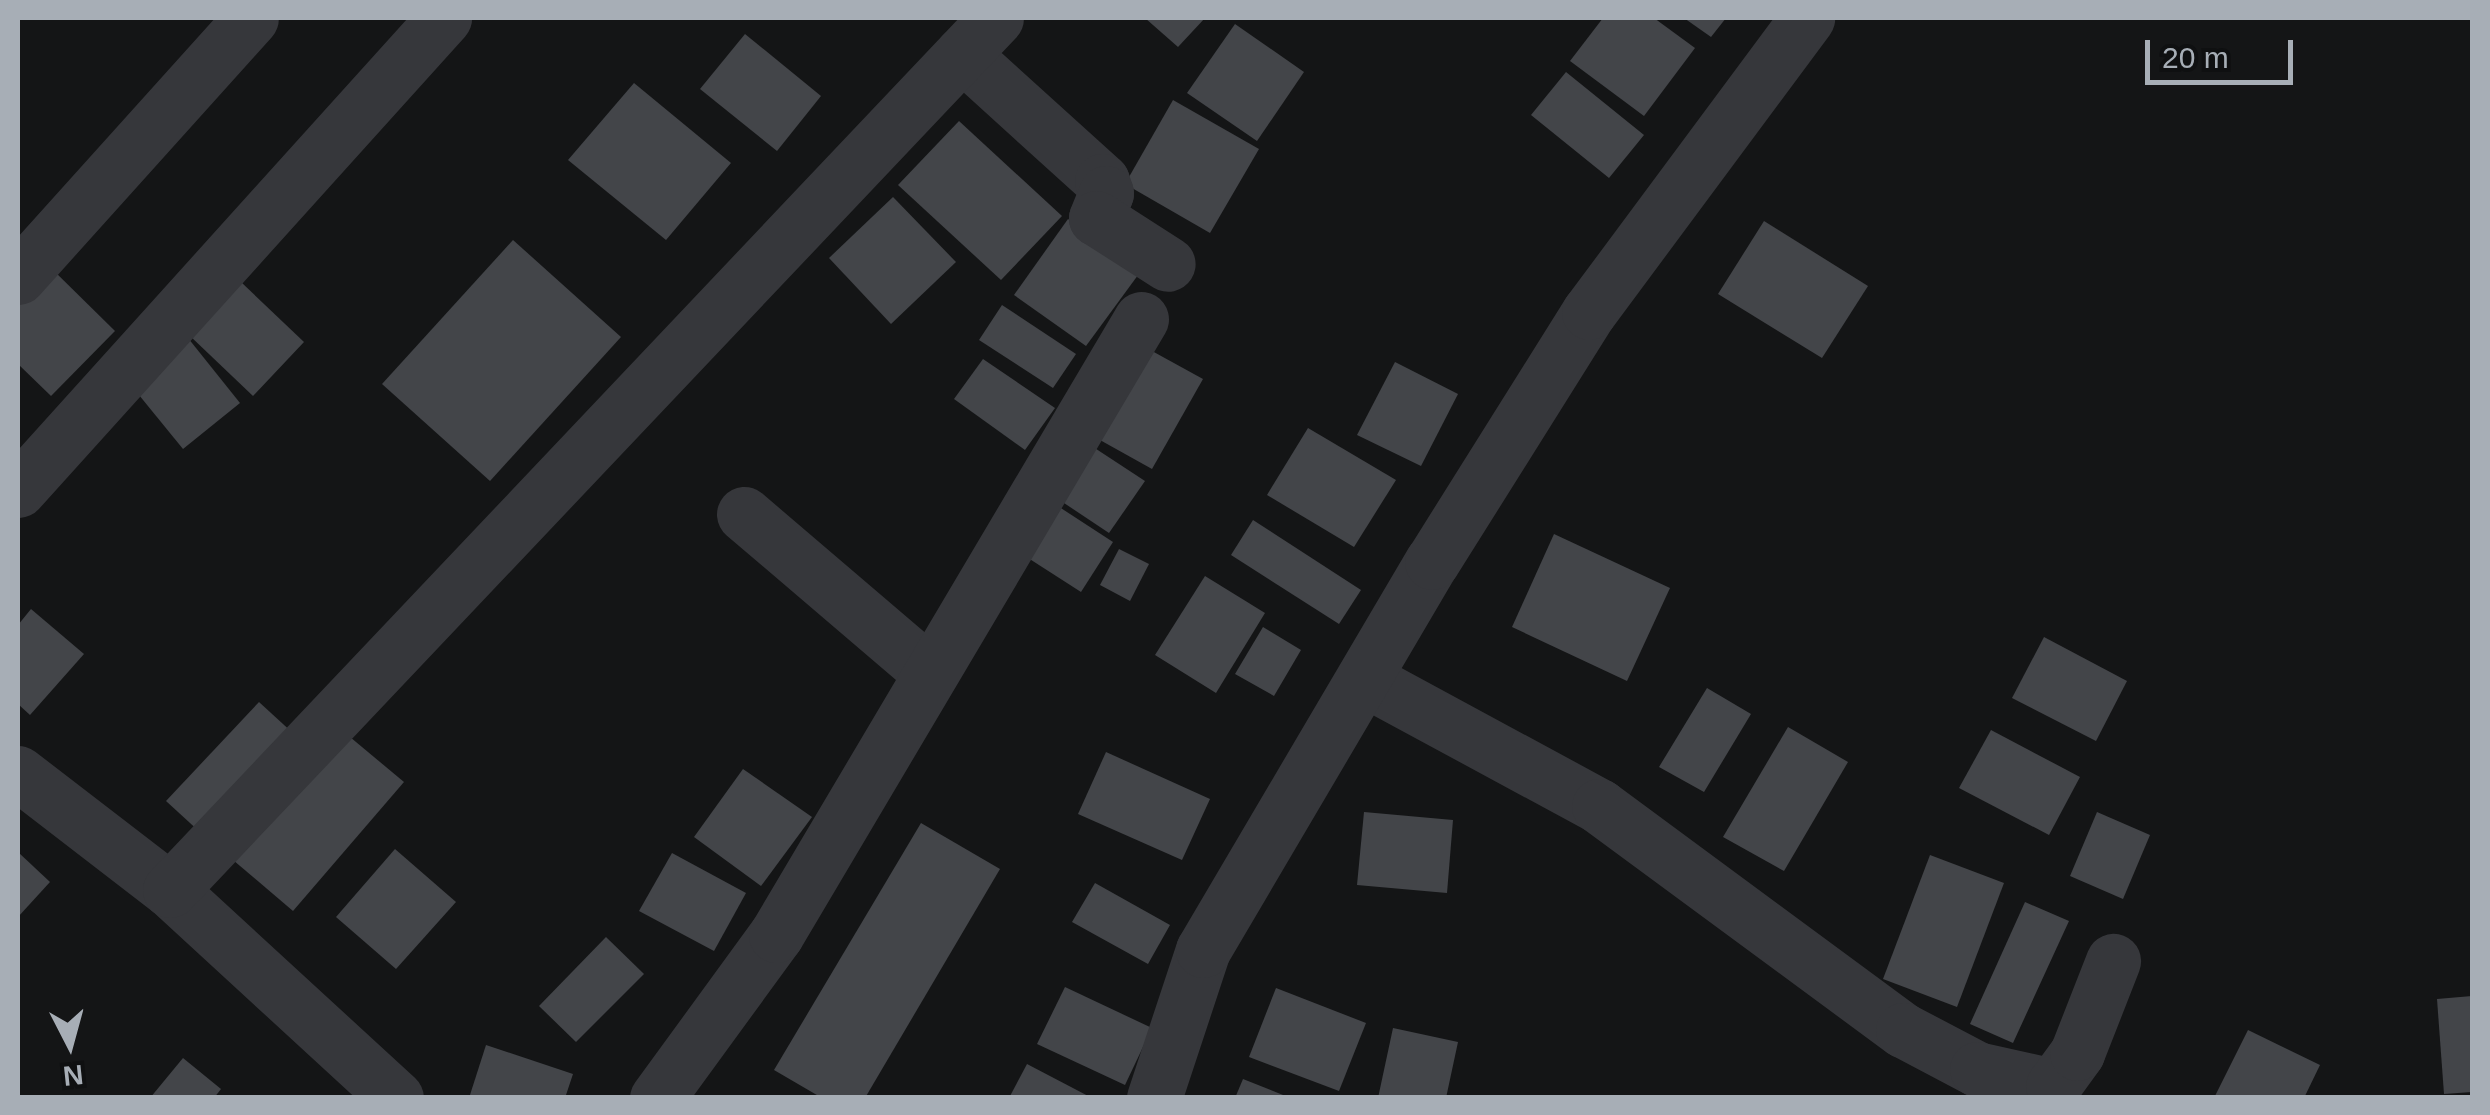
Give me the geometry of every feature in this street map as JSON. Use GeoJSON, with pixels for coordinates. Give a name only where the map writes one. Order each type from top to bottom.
{"type":"FeatureCollection","features":[{"type":"Feature","properties":{"kind":"street"},"geometry":{"type":"LineString","coordinates":[[18,277],[251,18]]}},
{"type":"Feature","properties":{"kind":"street"},"geometry":{"type":"LineString","coordinates":[[18,490],[444,18]]}},
{"type":"Feature","properties":{"kind":"street"},"geometry":{"type":"LineString","coordinates":[[1154,1098],[1203,950],[1368,681],[1432,562],[1590,312],[1807,18]]}},
{"type":"Feature","properties":{"kind":"street"},"geometry":{"type":"LineString","coordinates":[[170,890],[979,36],[1102,182],[1106,193],[1096,218],[1168,264]]}},
{"type":"Feature","properties":{"kind":"street"},"geometry":{"type":"LineString","coordinates":[[657,1098],[776,935],[1141,320]]}},
{"type":"Feature","properties":{"kind":"street"},"geometry":{"type":"LineString","coordinates":[[744,514],[930,673]]}},
{"type":"Feature","properties":{"kind":"street"},"geometry":{"type":"LineString","coordinates":[[1368,681],[1600,806],[1903,1030],[1977,1069],[2053,1086],[2077,1053],[2113,961]]}},
{"type":"Feature","properties":{"kind":"street"},"geometry":{"type":"LineString","coordinates":[[18,773],[170,890],[396,1098]]}},
{"type":"Feature","properties":{"kind":"building"},"geometry":{"type":"Polygon","coordinates":[[[1145,18],[1205,18],[1178,47],[1145,18]]]}},
{"type":"Feature","properties":{"kind":"building"},"geometry":{"type":"Polygon","coordinates":[[[1603,18],[1654,18],[1695,48],[1644,116],[1570,61],[1603,18]]]}},
{"type":"Feature","properties":{"kind":"building"},"geometry":{"type":"Polygon","coordinates":[[[1684,18],[1726,18],[1711,37],[1684,18]]]}},
{"type":"Feature","properties":{"kind":"building"},"geometry":{"type":"Polygon","coordinates":[[[1235,24],[1304,72],[1257,141],[1187,93],[1235,24]]]}},
{"type":"Feature","properties":{"kind":"building"},"geometry":{"type":"Polygon","coordinates":[[[745,34],[821,96],[777,151],[700,89],[745,34]]]}},
{"type":"Feature","properties":{"kind":"building"},"geometry":{"type":"Polygon","coordinates":[[[1566,72],[1644,135],[1609,178],[1531,115],[1566,72]]]}},
{"type":"Feature","properties":{"kind":"building"},"geometry":{"type":"Polygon","coordinates":[[[634,83],[731,163],[666,240],[568,160],[634,83]]]}},
{"type":"Feature","properties":{"kind":"building"},"geometry":{"type":"Polygon","coordinates":[[[1173,100],[1259,149],[1210,233],[1125,184],[1173,100]]]}},
{"type":"Feature","properties":{"kind":"building"},"geometry":{"type":"Polygon","coordinates":[[[959,121],[1062,216],[1001,280],[898,185],[959,121]]]}},
{"type":"Feature","properties":{"kind":"building"},"geometry":{"type":"Polygon","coordinates":[[[893,197],[956,262],[891,324],[829,258],[893,197]]]}},
{"type":"Feature","properties":{"kind":"building"},"geometry":{"type":"Polygon","coordinates":[[[1068,219],[1141,271],[1086,346],[1014,295],[1068,219]]]}},
{"type":"Feature","properties":{"kind":"building"},"geometry":{"type":"Polygon","coordinates":[[[1764,221],[1868,286],[1822,358],[1718,294],[1764,221]]]}},
{"type":"Feature","properties":{"kind":"building"},"geometry":{"type":"Polygon","coordinates":[[[513,240],[621,337],[490,481],[382,384],[513,240]]]}},
{"type":"Feature","properties":{"kind":"building"},"geometry":{"type":"Polygon","coordinates":[[[49,266],[115,331],[51,396],[18,364],[18,298],[49,266]]]}},
{"type":"Feature","properties":{"kind":"building"},"geometry":{"type":"Polygon","coordinates":[[[241,282],[304,342],[253,396],[189,335],[241,282]]]}},
{"type":"Feature","properties":{"kind":"building"},"geometry":{"type":"Polygon","coordinates":[[[1002,305],[1076,354],[1053,388],[979,340],[1002,305]]]}},
{"type":"Feature","properties":{"kind":"building"},"geometry":{"type":"Polygon","coordinates":[[[188,338],[240,403],[183,449],[130,384],[188,338]]]}},
{"type":"Feature","properties":{"kind":"building"},"geometry":{"type":"Polygon","coordinates":[[[1132,340],[1203,379],[1152,469],[1082,430],[1132,340]]]}},
{"type":"Feature","properties":{"kind":"building"},"geometry":{"type":"Polygon","coordinates":[[[983,359],[1055,408],[1025,450],[954,399],[983,359]]]}},
{"type":"Feature","properties":{"kind":"building"},"geometry":{"type":"Polygon","coordinates":[[[1395,362],[1458,394],[1421,466],[1357,435],[1395,362]]]}},
{"type":"Feature","properties":{"kind":"building"},"geometry":{"type":"Polygon","coordinates":[[[1308,428],[1396,480],[1354,547],[1267,495],[1308,428]]]}},
{"type":"Feature","properties":{"kind":"building"},"geometry":{"type":"Polygon","coordinates":[[[1084,441],[1145,481],[1109,533],[1049,493],[1084,441]]]}},
{"type":"Feature","properties":{"kind":"building"},"geometry":{"type":"Polygon","coordinates":[[[1047,499],[1113,542],[1081,592],[1014,549],[1047,499]]]}},
{"type":"Feature","properties":{"kind":"building"},"geometry":{"type":"Polygon","coordinates":[[[1253,520],[1361,590],[1339,624],[1231,555],[1253,520]]]}},
{"type":"Feature","properties":{"kind":"building"},"geometry":{"type":"Polygon","coordinates":[[[1554,534],[1670,588],[1627,681],[1512,627],[1554,534]]]}},
{"type":"Feature","properties":{"kind":"building"},"geometry":{"type":"Polygon","coordinates":[[[1119,549],[1149,564],[1130,601],[1100,585],[1119,549]]]}},
{"type":"Feature","properties":{"kind":"building"},"geometry":{"type":"Polygon","coordinates":[[[1205,576],[1265,613],[1216,693],[1155,655],[1205,576]]]}},
{"type":"Feature","properties":{"kind":"building"},"geometry":{"type":"Polygon","coordinates":[[[31,609],[84,654],[30,715],[18,704],[18,625],[31,609]]]}},
{"type":"Feature","properties":{"kind":"building"},"geometry":{"type":"Polygon","coordinates":[[[1263,627],[1301,650],[1274,696],[1235,674],[1263,627]]]}},
{"type":"Feature","properties":{"kind":"building"},"geometry":{"type":"Polygon","coordinates":[[[2044,637],[2127,681],[2096,741],[2012,698],[2044,637]]]}},
{"type":"Feature","properties":{"kind":"building"},"geometry":{"type":"Polygon","coordinates":[[[1707,688],[1751,714],[1704,792],[1659,767],[1707,688]]]}},
{"type":"Feature","properties":{"kind":"building"},"geometry":{"type":"Polygon","coordinates":[[[259,702],[295,735],[202,834],[166,801],[259,702]]]}},
{"type":"Feature","properties":{"kind":"building"},"geometry":{"type":"Polygon","coordinates":[[[1788,727],[1848,762],[1784,871],[1723,837],[1788,727]]]}},
{"type":"Feature","properties":{"kind":"building"},"geometry":{"type":"Polygon","coordinates":[[[1991,730],[2080,777],[2049,835],[1959,788],[1991,730]]]}},
{"type":"Feature","properties":{"kind":"building"},"geometry":{"type":"Polygon","coordinates":[[[344,732],[404,782],[293,911],[233,860],[344,732]]]}},
{"type":"Feature","properties":{"kind":"building"},"geometry":{"type":"Polygon","coordinates":[[[1106,752],[1210,799],[1182,860],[1078,814],[1106,752]]]}},
{"type":"Feature","properties":{"kind":"building"},"geometry":{"type":"Polygon","coordinates":[[[743,769],[812,817],[761,886],[694,837],[743,769]]]}},
{"type":"Feature","properties":{"kind":"building"},"geometry":{"type":"Polygon","coordinates":[[[1364,812],[1453,820],[1447,893],[1357,885],[1364,812]]]}},
{"type":"Feature","properties":{"kind":"building"},"geometry":{"type":"Polygon","coordinates":[[[2097,812],[2150,835],[2123,899],[2070,876],[2097,812]]]}},
{"type":"Feature","properties":{"kind":"building"},"geometry":{"type":"Polygon","coordinates":[[[921,823],[1000,869],[865,1098],[822,1098],[774,1070],[921,823]]]}},
{"type":"Feature","properties":{"kind":"building"},"geometry":{"type":"Polygon","coordinates":[[[395,849],[456,902],[396,969],[336,917],[395,849]]]}},
{"type":"Feature","properties":{"kind":"building"},"geometry":{"type":"Polygon","coordinates":[[[18,852],[50,882],[18,917],[18,852]]]}},
{"type":"Feature","properties":{"kind":"building"},"geometry":{"type":"Polygon","coordinates":[[[672,853],[746,893],[714,951],[639,911],[672,853]]]}},
{"type":"Feature","properties":{"kind":"building"},"geometry":{"type":"Polygon","coordinates":[[[1930,855],[2004,883],[1957,1007],[1883,979],[1930,855]]]}},
{"type":"Feature","properties":{"kind":"building"},"geometry":{"type":"Polygon","coordinates":[[[1095,883],[1170,925],[1148,964],[1072,922],[1095,883]]]}},
{"type":"Feature","properties":{"kind":"building"},"geometry":{"type":"Polygon","coordinates":[[[2025,902],[2069,921],[2013,1043],[1970,1024],[2025,902]]]}},
{"type":"Feature","properties":{"kind":"building"},"geometry":{"type":"Polygon","coordinates":[[[606,937],[644,974],[576,1042],[539,1006],[606,937]]]}},
{"type":"Feature","properties":{"kind":"building"},"geometry":{"type":"Polygon","coordinates":[[[1065,987],[1152,1028],[1125,1085],[1037,1044],[1065,987]]]}},
{"type":"Feature","properties":{"kind":"building"},"geometry":{"type":"Polygon","coordinates":[[[1276,988],[1366,1023],[1339,1091],[1249,1057],[1276,988]]]}},
{"type":"Feature","properties":{"kind":"building"},"geometry":{"type":"Polygon","coordinates":[[[2472,996],[2472,1092],[2444,1094],[2437,999],[2472,996]]]}},
{"type":"Feature","properties":{"kind":"building"},"geometry":{"type":"Polygon","coordinates":[[[1393,1028],[1458,1042],[1446,1098],[1378,1098],[1393,1028]]]}},
{"type":"Feature","properties":{"kind":"building"},"geometry":{"type":"Polygon","coordinates":[[[2248,1030],[2320,1065],[2304,1098],[2214,1098],[2248,1030]]]}},
{"type":"Feature","properties":{"kind":"building"},"geometry":{"type":"Polygon","coordinates":[[[486,1045],[573,1074],[565,1098],[469,1098],[486,1045]]]}},
{"type":"Feature","properties":{"kind":"building"},"geometry":{"type":"Polygon","coordinates":[[[183,1058],[221,1089],[214,1098],[150,1098],[183,1058]]]}},
{"type":"Feature","properties":{"kind":"building"},"geometry":{"type":"Polygon","coordinates":[[[1027,1064],[1092,1098],[1009,1098],[1027,1064]]]}},
{"type":"Feature","properties":{"kind":"building"},"geometry":{"type":"Polygon","coordinates":[[[1243,1079],[1288,1097],[1288,1098],[1235,1098],[1243,1079]]]}}]}
